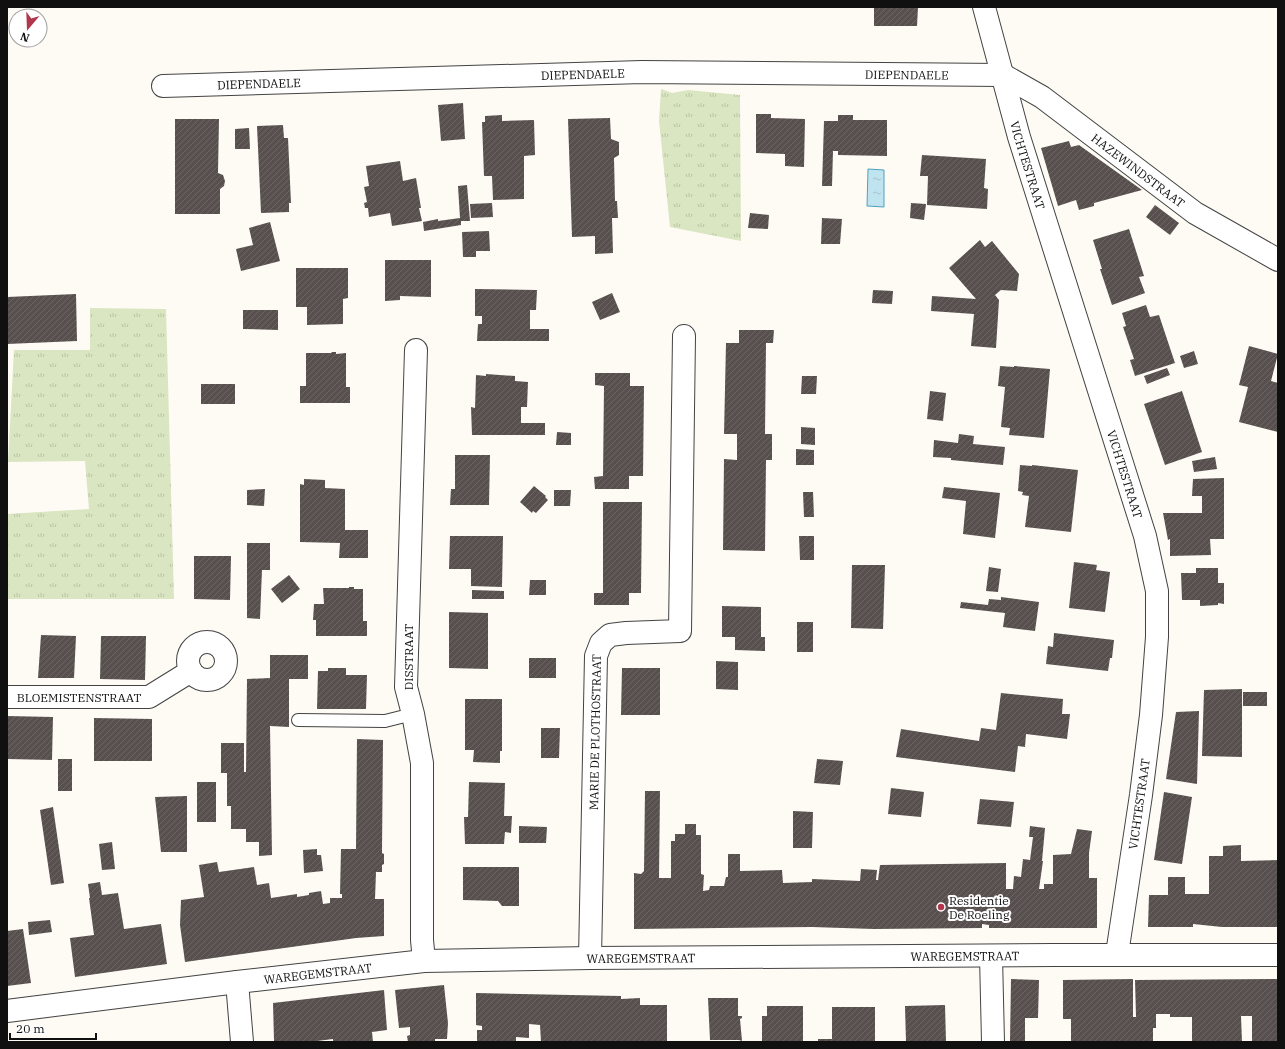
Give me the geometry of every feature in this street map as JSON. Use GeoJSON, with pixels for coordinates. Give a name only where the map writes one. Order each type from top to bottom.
{"type":"FeatureCollection","features":[{"type":"Feature","properties":{"kind":"street","name":"VICHTESTRAAT"},"geometry":{"type":"LineString","coordinates":[[984,7],[1032,180],[1145,536],[1157,591],[1157,637],[1151,714],[1141,795],[1117,954]]}},
{"type":"Feature","properties":{"kind":"street","name":"DIEPENDAELE"},"geometry":{"type":"LineString","coordinates":[[163,86],[642,72],[1003,75]]}},
{"type":"Feature","properties":{"kind":"street","name":"HAZEWINDSTRAAT"},"geometry":{"type":"LineString","coordinates":[[1003,75],[1042,97],[1195,213],[1278,260]]}},
{"type":"Feature","properties":{"kind":"street","name":"MARIE DE PLOTHOSTRAAT"},"geometry":{"type":"LineString","coordinates":[[590,958],[596,656],[601,643],[610,635],[680,631],[684,336]]}},
{"type":"Feature","properties":{"kind":"street","name":"DISSTRAAT"},"geometry":{"type":"LineString","coordinates":[[416,350],[406,687],[413,714],[422,763],[422,940],[424,961]]}},
{"type":"Feature","properties":{"kind":"street","name":"BLOEMISTENSTRAAT"},"geometry":{"type":"LineString","coordinates":[[7,697],[149,697],[191,671]]}},
{"type":"Feature","properties":{"kind":"street","name":"WAREGEMSTRAAT"},"geometry":{"type":"LineString","coordinates":[[7,1011],[236,982],[424,961],[590,958],[1117,954],[1278,955]]}},
{"type":"Feature","properties":{"kind":"street"},"geometry":{"type":"LineString","coordinates":[[991,956],[992,1042]]}},
{"type":"Feature","properties":{"kind":"street"},"geometry":{"type":"LineString","coordinates":[[236,982],[242,1042]]}},
{"type":"Feature","properties":{"kind":"lane"},"geometry":{"type":"LineString","coordinates":[[298,720],[385,721],[413,714]]}},
{"type":"Feature","properties":{"kind":"green space"},"geometry":{"type":"Polygon","coordinates":[[[661,89],[672,93],[688,90],[740,95],[741,241],[670,227],[659,121],[661,89]]]}},
{"type":"Feature","properties":{"kind":"green space"},"geometry":{"type":"Polygon","coordinates":[[[90,308],[166,309],[174,599],[7,599],[7,514],[89,509],[85,461],[8,462],[14,350],[90,350],[90,308]]]}},
{"type":"Feature","properties":{"kind":"water"},"geometry":{"type":"Polygon","coordinates":[[[868,169],[884,170],[884,207],[867,206],[868,169]]]}},
{"type":"Feature","properties":{"kind":"building"},"geometry":{"type":"Polygon","coordinates":[[[874,7],[918,7],[917,26],[874,26],[874,7]]]}},
{"type":"Feature","properties":{"kind":"building"},"geometry":{"type":"Polygon","coordinates":[[[463,103],[465,139],[441,141],[438,105],[463,103]]]}},
{"type":"Feature","properties":{"kind":"building"},"geometry":{"type":"Polygon","coordinates":[[[756,114],[771,114],[771,118],[805,119],[804,167],[785,166],[785,154],[756,153],[756,114]]]}},
{"type":"Feature","properties":{"kind":"building"},"geometry":{"type":"Polygon","coordinates":[[[502,115],[502,121],[534,120],[535,155],[524,156],[524,199],[493,200],[492,176],[484,176],[482,122],[485,122],[485,116],[502,115]]]}},
{"type":"Feature","properties":{"kind":"building"},"geometry":{"type":"Polygon","coordinates":[[[838,115],[853,115],[853,120],[887,120],[887,156],[838,155],[838,151],[833,151],[832,186],[822,186],[824,121],[838,121],[838,115]]]}},
{"type":"Feature","properties":{"kind":"building"},"geometry":{"type":"Polygon","coordinates":[[[610,118],[611,139],[619,142],[619,155],[614,158],[615,201],[617,201],[618,218],[612,218],[613,253],[595,254],[595,236],[572,237],[568,119],[610,118]]]}},
{"type":"Feature","properties":{"kind":"building"},"geometry":{"type":"Polygon","coordinates":[[[175,119],[219,119],[218,173],[223,175],[225,181],[224,186],[220,189],[220,214],[175,214],[175,119]]]}},
{"type":"Feature","properties":{"kind":"building"},"geometry":{"type":"Polygon","coordinates":[[[283,125],[284,138],[288,138],[291,203],[289,203],[289,212],[261,213],[257,126],[283,125]]]}},
{"type":"Feature","properties":{"kind":"building"},"geometry":{"type":"Polygon","coordinates":[[[249,128],[250,149],[235,149],[235,129],[249,128]]]}},
{"type":"Feature","properties":{"kind":"building"},"geometry":{"type":"Polygon","coordinates":[[[1069,141],[1071,147],[1079,145],[1142,190],[1094,203],[1094,206],[1079,210],[1076,200],[1058,206],[1041,148],[1069,141]]]}},
{"type":"Feature","properties":{"kind":"building"},"geometry":{"type":"Polygon","coordinates":[[[922,155],[986,159],[984,188],[988,189],[987,209],[927,205],[928,176],[920,176],[922,155]]]}},
{"type":"Feature","properties":{"kind":"building"},"geometry":{"type":"Polygon","coordinates":[[[400,161],[403,181],[416,178],[422,221],[392,226],[390,213],[369,217],[368,208],[365,208],[364,203],[367,202],[364,187],[369,186],[366,166],[400,161]]]}},
{"type":"Feature","properties":{"kind":"building"},"geometry":{"type":"Polygon","coordinates":[[[467,185],[470,221],[461,221],[461,225],[424,231],[423,222],[438,219],[438,221],[460,218],[458,186],[467,185]]]}},
{"type":"Feature","properties":{"kind":"building"},"geometry":{"type":"Polygon","coordinates":[[[492,203],[493,217],[471,218],[470,204],[492,203]]]}},
{"type":"Feature","properties":{"kind":"building"},"geometry":{"type":"Polygon","coordinates":[[[911,203],[926,204],[924,220],[910,218],[911,203]]]}},
{"type":"Feature","properties":{"kind":"building"},"geometry":{"type":"Polygon","coordinates":[[[1155,205],[1179,223],[1170,235],[1146,217],[1155,205]]]}},
{"type":"Feature","properties":{"kind":"building"},"geometry":{"type":"Polygon","coordinates":[[[750,213],[769,215],[768,229],[748,228],[750,213]]]}},
{"type":"Feature","properties":{"kind":"building"},"geometry":{"type":"Polygon","coordinates":[[[822,218],[842,219],[840,244],[821,244],[822,218]]]}},
{"type":"Feature","properties":{"kind":"building"},"geometry":{"type":"Polygon","coordinates":[[[270,222],[280,261],[241,271],[236,249],[253,245],[249,228],[270,222]]]}},
{"type":"Feature","properties":{"kind":"building"},"geometry":{"type":"Polygon","coordinates":[[[1129,229],[1144,276],[1139,277],[1145,293],[1112,305],[1100,269],[1102,269],[1093,240],[1129,229]]]}},
{"type":"Feature","properties":{"kind":"building"},"geometry":{"type":"Polygon","coordinates":[[[489,231],[490,251],[476,251],[476,257],[463,257],[462,232],[489,231]]]}},
{"type":"Feature","properties":{"kind":"building"},"geometry":{"type":"Polygon","coordinates":[[[980,240],[985,247],[992,241],[1019,274],[1017,291],[1001,290],[995,295],[999,300],[996,348],[971,346],[974,314],[931,311],[932,296],[976,299],[949,268],[980,240]]]}},
{"type":"Feature","properties":{"kind":"building"},"geometry":{"type":"Polygon","coordinates":[[[385,260],[431,260],[431,297],[400,296],[400,300],[385,301],[385,260]]]}},
{"type":"Feature","properties":{"kind":"building"},"geometry":{"type":"Polygon","coordinates":[[[296,268],[348,268],[348,298],[343,299],[343,324],[307,325],[307,307],[296,307],[296,268]]]}},
{"type":"Feature","properties":{"kind":"building"},"geometry":{"type":"Polygon","coordinates":[[[475,289],[537,290],[536,310],[530,310],[530,329],[549,329],[549,341],[477,341],[478,324],[482,324],[482,316],[475,316],[475,289]]]}},
{"type":"Feature","properties":{"kind":"building"},"geometry":{"type":"Polygon","coordinates":[[[873,290],[893,291],[892,304],[872,303],[873,290]]]}},
{"type":"Feature","properties":{"kind":"building"},"geometry":{"type":"Polygon","coordinates":[[[612,293],[620,312],[600,320],[592,302],[612,293]]]}},
{"type":"Feature","properties":{"kind":"building"},"geometry":{"type":"Polygon","coordinates":[[[76,294],[77,341],[7,344],[7,297],[76,294]]]}},
{"type":"Feature","properties":{"kind":"building"},"geometry":{"type":"Polygon","coordinates":[[[1146,305],[1150,317],[1159,315],[1175,363],[1135,376],[1130,360],[1134,359],[1123,327],[1126,326],[1122,313],[1146,305]]]}},
{"type":"Feature","properties":{"kind":"building"},"geometry":{"type":"Polygon","coordinates":[[[243,310],[278,310],[278,330],[243,329],[243,310]]]}},
{"type":"Feature","properties":{"kind":"building"},"geometry":{"type":"Polygon","coordinates":[[[739,330],[774,330],[773,343],[766,343],[765,434],[772,434],[772,460],[766,460],[765,551],[723,550],[724,459],[737,460],[737,434],[724,434],[726,343],[739,343],[739,330]]]}},
{"type":"Feature","properties":{"kind":"building"},"geometry":{"type":"Polygon","coordinates":[[[1249,346],[1278,354],[1271,381],[1278,383],[1278,432],[1239,422],[1248,387],[1239,385],[1249,346]]]}},
{"type":"Feature","properties":{"kind":"building"},"geometry":{"type":"Polygon","coordinates":[[[1194,351],[1198,364],[1184,368],[1180,356],[1194,351]]]}},
{"type":"Feature","properties":{"kind":"building"},"geometry":{"type":"Polygon","coordinates":[[[331,352],[336,352],[336,354],[346,353],[346,387],[350,387],[350,403],[300,403],[300,386],[306,386],[306,353],[332,353],[331,352]]]}},
{"type":"Feature","properties":{"kind":"building"},"geometry":{"type":"Polygon","coordinates":[[[1000,366],[1050,369],[1044,438],[1009,435],[1010,428],[1001,427],[1005,387],[998,386],[1000,366]]]}},
{"type":"Feature","properties":{"kind":"building"},"geometry":{"type":"Polygon","coordinates":[[[1167,368],[1170,375],[1147,384],[1144,376],[1167,368]]]}},
{"type":"Feature","properties":{"kind":"building"},"geometry":{"type":"Polygon","coordinates":[[[595,373],[630,373],[630,386],[644,386],[643,476],[629,476],[629,489],[595,489],[594,477],[603,476],[604,386],[595,385],[595,373]]]}},
{"type":"Feature","properties":{"kind":"building"},"geometry":{"type":"Polygon","coordinates":[[[486,374],[515,376],[515,381],[528,382],[527,407],[521,407],[521,423],[545,423],[545,435],[472,435],[471,407],[475,408],[476,375],[486,376],[486,374]]]}},
{"type":"Feature","properties":{"kind":"building"},"geometry":{"type":"Polygon","coordinates":[[[802,376],[817,376],[816,394],[801,394],[802,376]]]}},
{"type":"Feature","properties":{"kind":"building"},"geometry":{"type":"Polygon","coordinates":[[[201,384],[235,384],[235,404],[201,404],[201,384]]]}},
{"type":"Feature","properties":{"kind":"building"},"geometry":{"type":"Polygon","coordinates":[[[930,391],[946,393],[943,421],[927,419],[930,391]]]}},
{"type":"Feature","properties":{"kind":"building"},"geometry":{"type":"Polygon","coordinates":[[[1182,391],[1202,452],[1165,465],[1144,404],[1182,391]]]}},
{"type":"Feature","properties":{"kind":"building"},"geometry":{"type":"Polygon","coordinates":[[[801,427],[815,428],[815,445],[801,444],[801,427]]]}},
{"type":"Feature","properties":{"kind":"building"},"geometry":{"type":"Polygon","coordinates":[[[557,432],[571,433],[571,445],[556,445],[557,432]]]}},
{"type":"Feature","properties":{"kind":"building"},"geometry":{"type":"Polygon","coordinates":[[[959,434],[974,436],[973,444],[1005,447],[1003,465],[933,457],[934,440],[958,443],[959,434]]]}},
{"type":"Feature","properties":{"kind":"building"},"geometry":{"type":"Polygon","coordinates":[[[796,449],[814,450],[814,465],[796,465],[796,449]]]}},
{"type":"Feature","properties":{"kind":"building"},"geometry":{"type":"Polygon","coordinates":[[[455,455],[490,455],[489,505],[450,505],[451,489],[455,489],[455,455]]]}},
{"type":"Feature","properties":{"kind":"building"},"geometry":{"type":"Polygon","coordinates":[[[1215,457],[1217,469],[1194,472],[1192,461],[1215,457]]]}},
{"type":"Feature","properties":{"kind":"building"},"geometry":{"type":"Polygon","coordinates":[[[1020,465],[1078,470],[1071,532],[1025,527],[1029,496],[1022,495],[1023,492],[1018,491],[1020,465]]]}},
{"type":"Feature","properties":{"kind":"building"},"geometry":{"type":"Polygon","coordinates":[[[1224,478],[1224,539],[1210,539],[1211,555],[1170,556],[1170,539],[1168,540],[1163,513],[1202,513],[1202,496],[1192,496],[1193,479],[1224,478]]]}},
{"type":"Feature","properties":{"kind":"building"},"geometry":{"type":"Polygon","coordinates":[[[304,479],[325,480],[325,488],[345,489],[345,530],[368,530],[368,558],[339,558],[340,543],[300,542],[300,484],[304,485],[304,479]]]}},
{"type":"Feature","properties":{"kind":"building"},"geometry":{"type":"Polygon","coordinates":[[[534,486],[546,496],[545,497],[548,500],[536,513],[533,511],[532,513],[520,502],[534,486]]]}},
{"type":"Feature","properties":{"kind":"building"},"geometry":{"type":"Polygon","coordinates":[[[944,487],[1000,493],[995,538],[963,534],[966,501],[942,498],[944,487]]]}},
{"type":"Feature","properties":{"kind":"building"},"geometry":{"type":"Polygon","coordinates":[[[265,489],[264,506],[247,505],[247,490],[265,489]]]}},
{"type":"Feature","properties":{"kind":"building"},"geometry":{"type":"Polygon","coordinates":[[[554,490],[571,490],[570,506],[554,506],[554,490]]]}},
{"type":"Feature","properties":{"kind":"building"},"geometry":{"type":"Polygon","coordinates":[[[803,492],[813,492],[814,517],[804,517],[803,492]]]}},
{"type":"Feature","properties":{"kind":"building"},"geometry":{"type":"Polygon","coordinates":[[[603,502],[642,502],[641,593],[629,593],[629,605],[594,605],[594,593],[603,593],[603,502]]]}},
{"type":"Feature","properties":{"kind":"building"},"geometry":{"type":"Polygon","coordinates":[[[450,536],[503,536],[502,587],[471,586],[471,569],[449,569],[450,536]]]}},
{"type":"Feature","properties":{"kind":"building"},"geometry":{"type":"Polygon","coordinates":[[[799,536],[814,536],[814,560],[800,560],[799,536]]]}},
{"type":"Feature","properties":{"kind":"building"},"geometry":{"type":"Polygon","coordinates":[[[247,543],[270,543],[270,570],[262,570],[260,619],[247,618],[247,543]]]}},
{"type":"Feature","properties":{"kind":"building"},"geometry":{"type":"Polygon","coordinates":[[[194,556],[231,556],[230,600],[194,599],[194,556]]]}},
{"type":"Feature","properties":{"kind":"building"},"geometry":{"type":"Polygon","coordinates":[[[1074,562],[1097,565],[1096,570],[1110,572],[1105,612],[1069,608],[1074,562]]]}},
{"type":"Feature","properties":{"kind":"building"},"geometry":{"type":"Polygon","coordinates":[[[852,565],[885,565],[883,629],[851,628],[852,565]]]}},
{"type":"Feature","properties":{"kind":"building"},"geometry":{"type":"Polygon","coordinates":[[[989,567],[1001,569],[998,592],[986,591],[989,567]]]}},
{"type":"Feature","properties":{"kind":"building"},"geometry":{"type":"Polygon","coordinates":[[[1196,568],[1218,568],[1218,583],[1224,583],[1224,604],[1218,603],[1218,605],[1200,606],[1200,600],[1182,600],[1181,573],[1196,573],[1196,568]]]}},
{"type":"Feature","properties":{"kind":"building"},"geometry":{"type":"Polygon","coordinates":[[[289,575],[300,589],[282,603],[271,589],[289,575]]]}},
{"type":"Feature","properties":{"kind":"building"},"geometry":{"type":"Polygon","coordinates":[[[530,580],[546,580],[546,595],[529,595],[530,580]]]}},
{"type":"Feature","properties":{"kind":"building"},"geometry":{"type":"Polygon","coordinates":[[[354,587],[354,589],[363,589],[363,621],[367,621],[367,636],[316,636],[316,620],[313,620],[314,604],[324,604],[323,588],[354,587]]]}},
{"type":"Feature","properties":{"kind":"building"},"geometry":{"type":"Polygon","coordinates":[[[472,590],[504,591],[504,599],[472,599],[472,590]]]}},
{"type":"Feature","properties":{"kind":"building"},"geometry":{"type":"Polygon","coordinates":[[[1001,597],[1039,602],[1035,631],[1003,627],[1005,613],[960,608],[961,602],[988,605],[989,599],[1001,600],[1001,597]]]}},
{"type":"Feature","properties":{"kind":"building"},"geometry":{"type":"Polygon","coordinates":[[[722,606],[761,607],[761,637],[765,637],[765,651],[735,650],[735,637],[722,637],[722,606]]]}},
{"type":"Feature","properties":{"kind":"building"},"geometry":{"type":"Polygon","coordinates":[[[449,612],[488,613],[488,669],[449,668],[449,612]]]}},
{"type":"Feature","properties":{"kind":"building"},"geometry":{"type":"Polygon","coordinates":[[[797,622],[813,622],[813,652],[797,652],[797,622]]]}},
{"type":"Feature","properties":{"kind":"building"},"geometry":{"type":"Polygon","coordinates":[[[1054,633],[1114,640],[1112,658],[1110,658],[1108,671],[1046,664],[1048,646],[1053,647],[1054,633]]]}},
{"type":"Feature","properties":{"kind":"building"},"geometry":{"type":"Polygon","coordinates":[[[41,635],[76,636],[74,678],[38,678],[41,635]]]}},
{"type":"Feature","properties":{"kind":"building"},"geometry":{"type":"Polygon","coordinates":[[[101,636],[146,636],[145,680],[100,679],[101,636]]]}},
{"type":"Feature","properties":{"kind":"building"},"geometry":{"type":"Polygon","coordinates":[[[270,655],[308,655],[308,679],[289,679],[289,727],[270,726],[272,855],[259,856],[259,842],[246,842],[246,829],[231,829],[231,806],[227,806],[227,773],[221,773],[221,743],[244,743],[244,772],[246,772],[247,679],[270,678],[270,655]]]}},
{"type":"Feature","properties":{"kind":"building"},"geometry":{"type":"Polygon","coordinates":[[[529,658],[556,658],[556,678],[529,678],[529,658]]]}},
{"type":"Feature","properties":{"kind":"building"},"geometry":{"type":"Polygon","coordinates":[[[716,661],[738,662],[738,690],[716,689],[716,661]]]}},
{"type":"Feature","properties":{"kind":"building"},"geometry":{"type":"Polygon","coordinates":[[[328,668],[346,668],[346,675],[367,675],[366,709],[317,709],[318,671],[328,671],[328,668]]]}},
{"type":"Feature","properties":{"kind":"building"},"geometry":{"type":"Polygon","coordinates":[[[622,668],[660,668],[660,715],[621,715],[622,668]]]}},
{"type":"Feature","properties":{"kind":"building"},"geometry":{"type":"Polygon","coordinates":[[[1242,689],[1242,757],[1202,756],[1204,690],[1242,689]]]}},
{"type":"Feature","properties":{"kind":"building"},"geometry":{"type":"Polygon","coordinates":[[[1243,692],[1267,692],[1267,706],[1243,706],[1243,692]]]}},
{"type":"Feature","properties":{"kind":"building"},"geometry":{"type":"Polygon","coordinates":[[[1001,693],[1063,699],[1062,714],[1070,714],[1067,739],[1026,734],[1025,747],[1018,746],[1015,772],[896,757],[901,729],[979,741],[981,728],[996,730],[1001,693]]]}},
{"type":"Feature","properties":{"kind":"building"},"geometry":{"type":"Polygon","coordinates":[[[465,699],[502,699],[502,751],[500,751],[500,763],[473,762],[474,750],[465,750],[465,699]]]}},
{"type":"Feature","properties":{"kind":"building"},"geometry":{"type":"Polygon","coordinates":[[[1199,711],[1197,784],[1166,779],[1176,712],[1199,711]]]}},
{"type":"Feature","properties":{"kind":"building"},"geometry":{"type":"Polygon","coordinates":[[[7,716],[53,717],[52,760],[7,759],[7,716]]]}},
{"type":"Feature","properties":{"kind":"building"},"geometry":{"type":"Polygon","coordinates":[[[94,718],[152,719],[152,761],[94,761],[94,718]]]}},
{"type":"Feature","properties":{"kind":"building"},"geometry":{"type":"Polygon","coordinates":[[[541,728],[560,728],[559,758],[541,758],[541,728]]]}},
{"type":"Feature","properties":{"kind":"building"},"geometry":{"type":"Polygon","coordinates":[[[357,739],[383,740],[382,853],[384,854],[384,864],[382,865],[382,872],[376,872],[375,899],[384,899],[384,936],[356,938],[185,962],[180,925],[181,900],[204,897],[199,865],[217,862],[219,872],[254,867],[257,885],[269,883],[271,898],[297,894],[297,897],[321,891],[323,904],[330,903],[330,898],[342,898],[342,894],[340,894],[341,849],[356,849],[357,739]]]}},
{"type":"Feature","properties":{"kind":"building"},"geometry":{"type":"Polygon","coordinates":[[[58,759],[72,759],[72,791],[58,791],[58,759]]]}},
{"type":"Feature","properties":{"kind":"building"},"geometry":{"type":"Polygon","coordinates":[[[817,759],[843,761],[840,785],[814,783],[817,759]]]}},
{"type":"Feature","properties":{"kind":"building"},"geometry":{"type":"Polygon","coordinates":[[[197,782],[216,782],[216,822],[197,822],[197,782]]]}},
{"type":"Feature","properties":{"kind":"building"},"geometry":{"type":"Polygon","coordinates":[[[469,782],[505,783],[504,816],[512,816],[511,833],[505,832],[504,844],[465,844],[464,817],[468,817],[469,782]]]}},
{"type":"Feature","properties":{"kind":"building"},"geometry":{"type":"Polygon","coordinates":[[[891,788],[924,792],[921,817],[888,814],[891,788]]]}},
{"type":"Feature","properties":{"kind":"building"},"geometry":{"type":"Polygon","coordinates":[[[645,791],[660,791],[659,878],[671,878],[671,841],[675,841],[675,834],[685,834],[685,824],[696,824],[696,835],[701,835],[701,874],[704,875],[703,891],[709,890],[710,886],[724,886],[726,877],[728,877],[728,854],[740,854],[740,871],[782,870],[783,883],[812,882],[812,879],[860,881],[861,869],[877,870],[876,880],[878,880],[880,865],[1006,863],[1006,889],[1013,889],[1014,876],[1021,877],[1023,859],[1030,860],[1033,837],[1029,837],[1030,826],[1045,828],[1043,861],[1039,889],[1044,889],[1044,884],[1053,884],[1053,855],[1071,854],[1077,829],[1092,831],[1089,853],[1089,878],[1097,878],[1097,928],[989,928],[989,925],[982,924],[982,928],[874,929],[812,927],[634,929],[634,873],[641,874],[644,871],[645,791]]]}},
{"type":"Feature","properties":{"kind":"building"},"geometry":{"type":"Polygon","coordinates":[[[1164,792],[1192,797],[1182,864],[1154,860],[1164,792]]]}},
{"type":"Feature","properties":{"kind":"building"},"geometry":{"type":"Polygon","coordinates":[[[187,796],[187,852],[161,852],[155,797],[187,796]]]}},
{"type":"Feature","properties":{"kind":"building"},"geometry":{"type":"Polygon","coordinates":[[[980,799],[1014,802],[1011,827],[977,824],[980,799]]]}},
{"type":"Feature","properties":{"kind":"building"},"geometry":{"type":"Polygon","coordinates":[[[53,807],[64,883],[51,885],[40,810],[53,807]]]}},
{"type":"Feature","properties":{"kind":"building"},"geometry":{"type":"Polygon","coordinates":[[[793,811],[813,812],[812,848],[793,848],[793,811]]]}},
{"type":"Feature","properties":{"kind":"building"},"geometry":{"type":"Polygon","coordinates":[[[519,826],[547,827],[546,843],[519,843],[519,826]]]}},
{"type":"Feature","properties":{"kind":"building"},"geometry":{"type":"Polygon","coordinates":[[[112,842],[115,869],[102,870],[99,844],[112,842]]]}},
{"type":"Feature","properties":{"kind":"building"},"geometry":{"type":"Polygon","coordinates":[[[1241,845],[1241,861],[1278,860],[1278,927],[1222,927],[1193,924],[1193,927],[1148,927],[1149,895],[1168,895],[1168,877],[1185,877],[1185,894],[1209,894],[1209,856],[1223,856],[1223,846],[1241,845]]]}},
{"type":"Feature","properties":{"kind":"building"},"geometry":{"type":"Polygon","coordinates":[[[317,849],[317,855],[321,855],[323,871],[304,873],[303,850],[317,849]]]}},
{"type":"Feature","properties":{"kind":"building"},"geometry":{"type":"Polygon","coordinates":[[[463,867],[519,867],[519,906],[502,906],[498,901],[463,900],[463,867]]]}},
{"type":"Feature","properties":{"kind":"building"},"geometry":{"type":"Polygon","coordinates":[[[100,882],[102,895],[118,893],[124,929],[161,924],[167,964],[75,977],[70,938],[94,935],[88,884],[100,882]]]}},
{"type":"Feature","properties":{"kind":"building"},"geometry":{"type":"Polygon","coordinates":[[[50,920],[52,932],[29,935],[28,922],[50,920]]]}},
{"type":"Feature","properties":{"kind":"building"},"geometry":{"type":"Polygon","coordinates":[[[23,929],[31,983],[7,986],[7,931],[23,929]]]}},
{"type":"Feature","properties":{"kind":"building"},"geometry":{"type":"Polygon","coordinates":[[[1011,979],[1039,980],[1038,1018],[1025,1018],[1025,1042],[1010,1042],[1011,979]]]}},
{"type":"Feature","properties":{"kind":"building"},"geometry":{"type":"Polygon","coordinates":[[[1133,979],[1133,1017],[1136,1017],[1135,980],[1278,979],[1278,1042],[1252,1042],[1252,1016],[1241,1016],[1242,1042],[1192,1042],[1192,1017],[1170,1017],[1170,1014],[1156,1014],[1156,1028],[1153,1028],[1153,1042],[1071,1042],[1071,1019],[1063,1019],[1063,980],[1133,979]]]}},
{"type":"Feature","properties":{"kind":"building"},"geometry":{"type":"Polygon","coordinates":[[[444,985],[448,1023],[447,1039],[435,1039],[435,1042],[408,1042],[407,1036],[410,1035],[410,1027],[399,1028],[395,990],[444,985]]]}},
{"type":"Feature","properties":{"kind":"building"},"geometry":{"type":"Polygon","coordinates":[[[384,990],[387,1030],[372,1032],[373,1042],[333,1042],[333,1039],[317,1041],[318,1042],[274,1041],[273,1003],[384,990]]]}},
{"type":"Feature","properties":{"kind":"building"},"geometry":{"type":"Polygon","coordinates":[[[476,993],[621,996],[621,999],[640,998],[640,1005],[667,1005],[667,1042],[541,1042],[540,1025],[529,1024],[529,1038],[516,1037],[516,1042],[477,1042],[477,1030],[482,1030],[482,1026],[476,1025],[476,993]]]}},
{"type":"Feature","properties":{"kind":"building"},"geometry":{"type":"Polygon","coordinates":[[[708,998],[738,998],[738,1016],[742,1016],[740,1019],[742,1041],[710,1040],[708,998]]]}},
{"type":"Feature","properties":{"kind":"building"},"geometry":{"type":"Polygon","coordinates":[[[945,1005],[946,1042],[906,1042],[905,1006],[945,1005]]]}},
{"type":"Feature","properties":{"kind":"building"},"geometry":{"type":"Polygon","coordinates":[[[767,1006],[803,1006],[803,1042],[762,1042],[762,1016],[767,1016],[767,1006]]]}},
{"type":"Feature","properties":{"kind":"building"},"geometry":{"type":"Polygon","coordinates":[[[832,1007],[875,1007],[875,1042],[818,1042],[818,1039],[832,1039],[832,1007]]]}},
{"type":"Feature","properties":{"kind":"place","name":"Residentie De Roeling"},"geometry":{"type":"Point","coordinates":[941,907]}}]}
